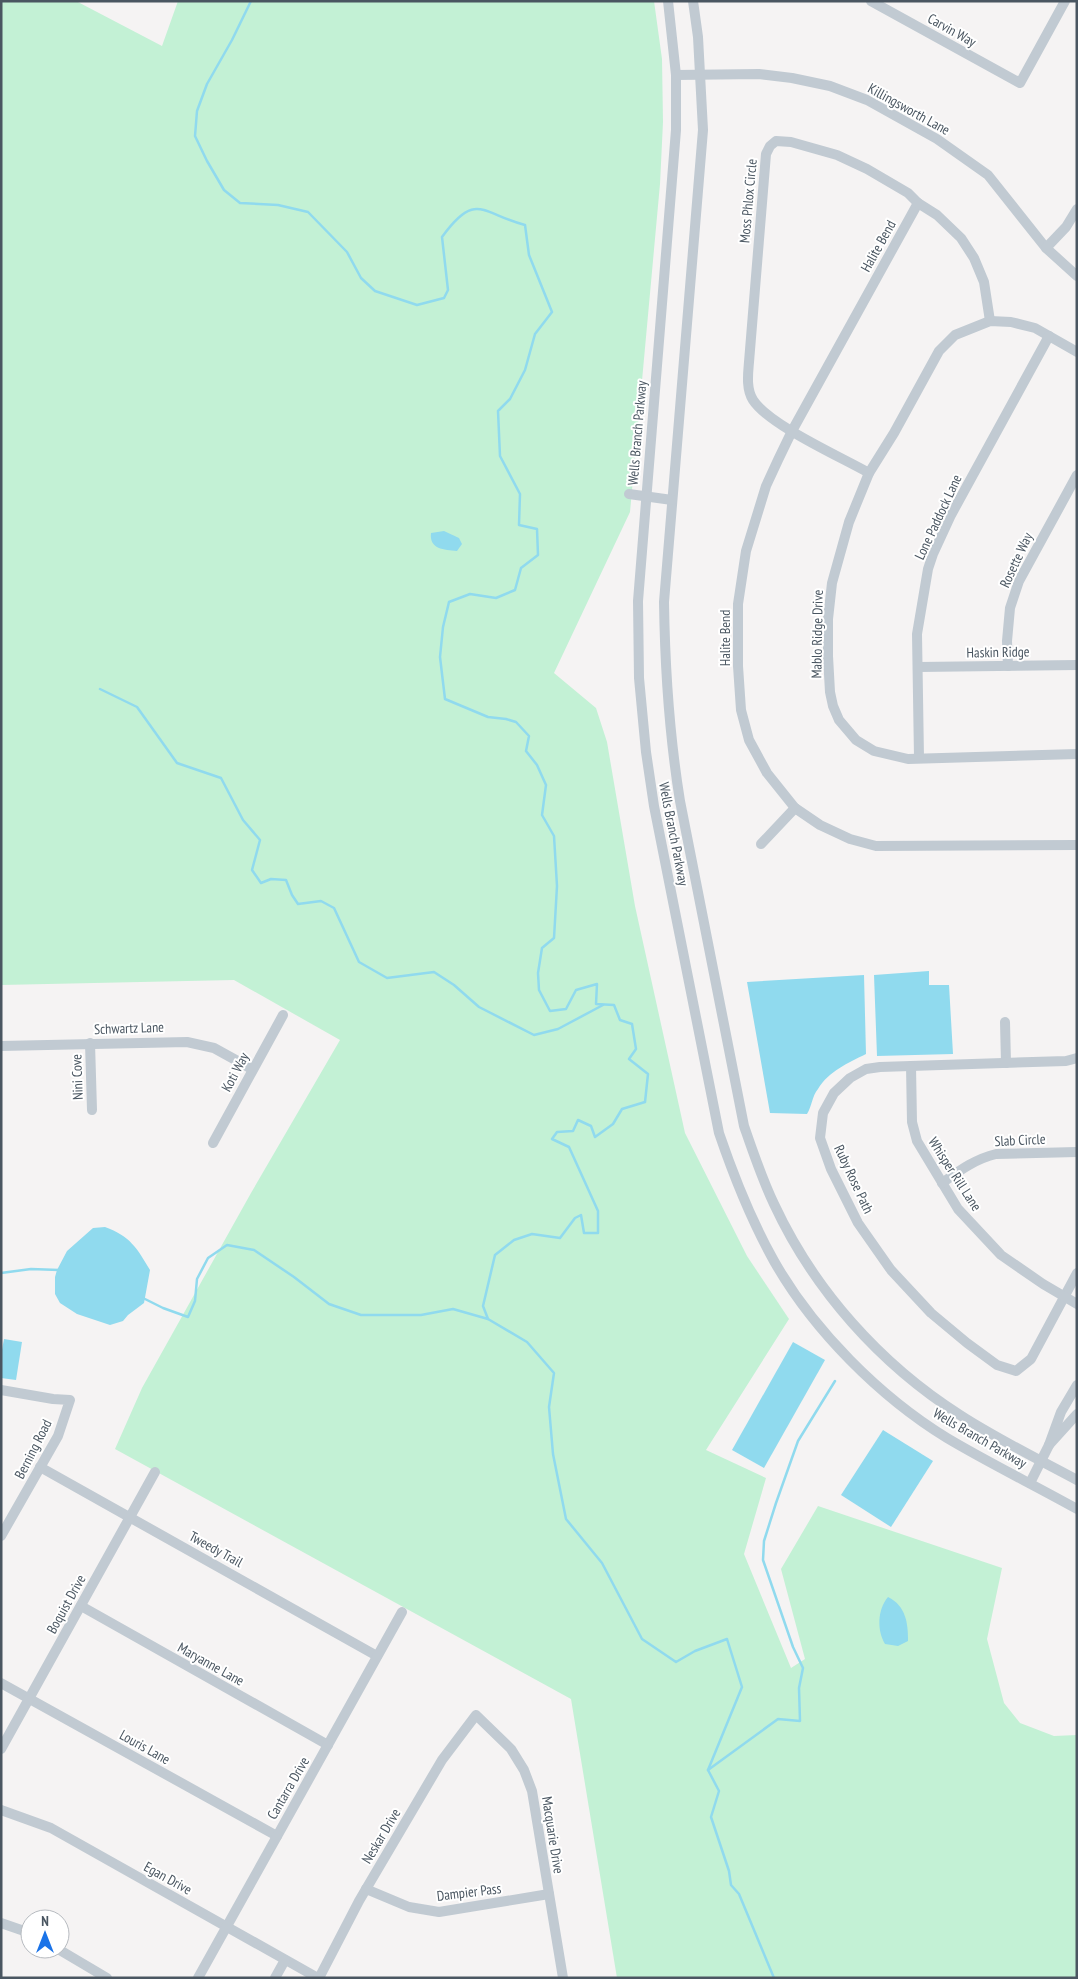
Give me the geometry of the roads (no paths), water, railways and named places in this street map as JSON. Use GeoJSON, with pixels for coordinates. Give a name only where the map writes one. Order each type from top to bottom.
{"type":"FeatureCollection","features":[{"type":"Feature","properties":{"kind":"street","name":"Wells Branch Parkway"},"geometry":{"type":"LineString","coordinates":[[668,1],[676,75],[676,130],[638,601],[639,678],[646,752],[704,1067],[719,1133],[732,1173],[750,1216],[775,1263],[804,1306],[864,1374],[901,1405],[946,1438],[1077,1509]]}},
{"type":"Feature","properties":{"kind":"street","name":"Wells Branch Parkway"},"geometry":{"type":"LineString","coordinates":[[693,1],[701,73],[703,130],[664,602],[665,676],[672,749],[730,1062],[744,1126],[757,1164],[774,1204],[798,1249],[831,1297],[852,1323],[882,1354],[917,1385],[960,1415],[1077,1480]]}},
{"type":"Feature","properties":{"kind":"street","name":"Carvin Way"},"geometry":{"type":"LineString","coordinates":[[871,1],[1020,83],[1065,1]]}},
{"type":"Feature","properties":{"kind":"street","name":"Killingsworth Lane"},"geometry":{"type":"LineString","coordinates":[[676,75],[701,73],[759,74],[792,78],[830,86],[867,100],[937,139],[988,175],[1046,248],[1077,276]]}},
{"type":"Feature","properties":{"kind":"street","name":"Moss Phlox Circle"},"geometry":{"type":"LineString","coordinates":[[869,472],[792,431],[763,412],[752,399],[748,382],[766,154],[770,146],[776,141],[791,142],[837,155],[876,174],[937,215],[961,238],[974,258],[984,282],[990,321]]}},
{"type":"Feature","properties":{"kind":"street","name":"Halite Bend"},"geometry":{"type":"LineString","coordinates":[[918,203],[792,431],[766,486],[746,551],[738,604],[738,666],[741,710],[749,740],[767,774],[795,808],[820,825],[850,839],[876,846],[1077,844]]}},
{"type":"Feature","properties":{"kind":"street"},"geometry":{"type":"LineString","coordinates":[[1046,248],[1066,227],[1077,208]]}},
{"type":"Feature","properties":{"kind":"street"},"geometry":{"type":"LineString","coordinates":[[990,321],[1024,324],[1077,352]]}},
{"type":"Feature","properties":{"kind":"street","name":"Mablo Ridge Drive"},"geometry":{"type":"LineString","coordinates":[[990,321],[955,335],[939,351],[894,432],[869,472],[848,522],[832,583],[828,618],[830,692],[839,720],[856,740],[874,751],[884,754],[908,759],[1077,754]]}},
{"type":"Feature","properties":{"kind":"street","name":"Lone Paddock Lane"},"geometry":{"type":"LineString","coordinates":[[919,758],[917,634],[920,611],[933,554],[951,515],[1049,336]]}},
{"type":"Feature","properties":{"kind":"street","name":"Rosette Way"},"geometry":{"type":"LineString","coordinates":[[1008,666],[1007,641],[1010,608],[1018,581],[1077,475]]}},
{"type":"Feature","properties":{"kind":"street"},"geometry":{"type":"LineString","coordinates":[[629,494],[672,500]]}},
{"type":"Feature","properties":{"kind":"street","name":"Haskin Ridge"},"geometry":{"type":"LineString","coordinates":[[919,667],[1077,665]]}},
{"type":"Feature","properties":{"kind":"street"},"geometry":{"type":"LineString","coordinates":[[761,844],[795,808]]}},
{"type":"Feature","properties":{"kind":"street","name":"Koti Way"},"geometry":{"type":"LineString","coordinates":[[213,1143],[283,1015]]}},
{"type":"Feature","properties":{"kind":"street"},"geometry":{"type":"LineString","coordinates":[[1005,1022],[1006,1063]]}},
{"type":"Feature","properties":{"kind":"street","name":"Schwartz Lane"},"geometry":{"type":"LineString","coordinates":[[1,1046],[187,1042],[214,1048],[252,1069]]}},
{"type":"Feature","properties":{"kind":"street","name":"Nini Cove"},"geometry":{"type":"LineString","coordinates":[[90,1043],[92,1110]]}},
{"type":"Feature","properties":{"kind":"street","name":"Ruby Rose Path"},"geometry":{"type":"LineString","coordinates":[[1063,1297],[1031,1359],[1016,1370],[997,1365],[931,1313],[891,1270],[858,1223],[831,1169],[820,1138],[823,1113],[834,1092],[850,1078],[866,1069],[1066,1061],[1077,1058]]}},
{"type":"Feature","properties":{"kind":"street","name":"Whisper Rill Lane"},"geometry":{"type":"LineString","coordinates":[[911,1066],[914,1132],[917,1141],[958,1209],[1001,1255],[1063,1297],[1077,1304]]}},
{"type":"Feature","properties":{"kind":"street","name":"Slab Circle"},"geometry":{"type":"LineString","coordinates":[[942,1183],[986,1156],[996,1154],[1077,1152]]}},
{"type":"Feature","properties":{"kind":"street"},"geometry":{"type":"LineString","coordinates":[[1063,1297],[1077,1273]]}},
{"type":"Feature","properties":{"kind":"street"},"geometry":{"type":"LineString","coordinates":[[1030,1483],[1049,1445],[1062,1412],[1077,1385]]}},
{"type":"Feature","properties":{"kind":"street","name":"Berning Road"},"geometry":{"type":"LineString","coordinates":[[1,1390],[70,1400],[58,1436],[1,1536]]}},
{"type":"Feature","properties":{"kind":"street"},"geometry":{"type":"LineString","coordinates":[[1049,1445],[1077,1414]]}},
{"type":"Feature","properties":{"kind":"street","name":"Tweedy Trail"},"geometry":{"type":"LineString","coordinates":[[40,1467],[377,1656]]}},
{"type":"Feature","properties":{"kind":"street","name":"Boquist Drive"},"geometry":{"type":"LineString","coordinates":[[1,1749],[155,1472]]}},
{"type":"Feature","properties":{"kind":"street","name":"Maryanne Lane"},"geometry":{"type":"LineString","coordinates":[[81,1606],[328,1745]]}},
{"type":"Feature","properties":{"kind":"street","name":"Cantarra Drive"},"geometry":{"type":"LineString","coordinates":[[198,1978],[402,1612]]}},
{"type":"Feature","properties":{"kind":"street","name":"Louris Lane"},"geometry":{"type":"LineString","coordinates":[[1,1683],[277,1836]]}},
{"type":"Feature","properties":{"kind":"street","name":"Neskar Drive"},"geometry":{"type":"LineString","coordinates":[[318,1978],[366,1889],[442,1760],[476,1715]]}},
{"type":"Feature","properties":{"kind":"street","name":"Macquarie Drive"},"geometry":{"type":"LineString","coordinates":[[476,1715],[512,1749],[524,1770],[532,1791],[563,1978]]}},
{"type":"Feature","properties":{"kind":"street","name":"Egan Drive"},"geometry":{"type":"LineString","coordinates":[[1,1810],[51,1828],[318,1978]]}},
{"type":"Feature","properties":{"kind":"street","name":"Dampier Pass"},"geometry":{"type":"LineString","coordinates":[[366,1889],[410,1907],[439,1912],[549,1894]]}},
{"type":"Feature","properties":{"kind":"street"},"geometry":{"type":"LineString","coordinates":[[1,1923],[20,1929]]}},
{"type":"Feature","properties":{"kind":"street"},"geometry":{"type":"LineString","coordinates":[[70,1958],[91,1974],[107,1978]]}},
{"type":"Feature","properties":{"kind":"street"},"geometry":{"type":"LineString","coordinates":[[275,1978],[285,1960]]}},
{"type":"Feature","properties":{"kind":"water"},"geometry":{"type":"Polygon","coordinates":[[[444,531],[459,538],[462,544],[457,551],[438,548],[432,542],[431,533],[444,531]]]}},
{"type":"Feature","properties":{"kind":"water"},"geometry":{"type":"Polygon","coordinates":[[[929,971],[929,985],[949,985],[953,1054],[877,1056],[874,975],[929,971]]]}},
{"type":"Feature","properties":{"kind":"water"},"geometry":{"type":"Polygon","coordinates":[[[864,975],[866,1054],[839,1068],[822,1083],[813,1098],[807,1114],[770,1113],[747,982],[864,975]]]}},
{"type":"Feature","properties":{"kind":"water"},"geometry":{"type":"Polygon","coordinates":[[[105,1227],[121,1234],[127,1239],[141,1255],[150,1270],[144,1303],[123,1321],[110,1325],[77,1314],[60,1303],[55,1294],[55,1277],[67,1251],[93,1228],[105,1227]]]}},
{"type":"Feature","properties":{"kind":"water"},"geometry":{"type":"Polygon","coordinates":[[[4,1339],[22,1342],[16,1380],[1,1378],[1,1355],[4,1339]]]}},
{"type":"Feature","properties":{"kind":"water"},"geometry":{"type":"Polygon","coordinates":[[[793,1342],[825,1360],[764,1468],[732,1450],[793,1342]]]}},
{"type":"Feature","properties":{"kind":"water"},"geometry":{"type":"Polygon","coordinates":[[[883,1430],[933,1461],[891,1527],[841,1495],[883,1430]]]}},
{"type":"Feature","properties":{"kind":"water"},"geometry":{"type":"Polygon","coordinates":[[[888,1597],[899,1605],[905,1616],[908,1641],[898,1646],[885,1644],[882,1639],[879,1620],[884,1602],[888,1597]]]}},
{"type":"Feature","properties":{"kind":"waterway"},"geometry":{"type":"LineString","coordinates":[[251,1],[207,84],[197,111],[195,136],[224,190],[240,203],[278,205],[308,212],[347,252],[361,278],[375,291],[417,305],[444,298],[448,290],[442,237],[463,214],[480,209],[525,225],[529,255],[552,312],[535,334],[525,370],[510,399],[498,411],[500,456],[520,494],[519,525],[537,529],[538,555],[521,568],[515,590],[496,598],[470,594],[449,602],[443,627],[440,657],[445,699],[488,717],[516,722],[529,736],[526,751],[537,765],[546,785],[542,815],[554,836],[557,886],[554,938],[542,948],[538,973],[539,990],[550,1011],[566,1009],[576,990],[597,984],[596,1004],[614,1005],[620,1020],[632,1024],[636,1049],[629,1059],[648,1074],[645,1102],[622,1109],[613,1124],[595,1137],[591,1126],[578,1120],[573,1131],[557,1132],[552,1139],[569,1147],[598,1211],[598,1233],[584,1233],[581,1215],[575,1218],[560,1238],[532,1234],[514,1240],[495,1255],[483,1306],[488,1319],[527,1342],[554,1373],[549,1407],[553,1454],[566,1519],[602,1563],[642,1639],[676,1662],[695,1651],[727,1639],[742,1687],[708,1770],[719,1791],[711,1817],[729,1871],[731,1885],[739,1894],[774,1978]]}},
{"type":"Feature","properties":{"kind":"waterway"},"geometry":{"type":"LineString","coordinates":[[100,689],[137,707],[177,763],[221,778],[243,820],[260,840],[252,870],[261,883],[271,879],[286,880],[298,904],[321,901],[334,908],[359,962],[387,978],[434,972],[454,985],[479,1007],[534,1035],[558,1029],[603,1005]]}},
{"type":"Feature","properties":{"kind":"waterway"},"geometry":{"type":"LineString","coordinates":[[143,1298],[188,1317],[195,1301],[197,1279],[208,1258],[227,1245],[254,1250],[329,1304],[361,1315],[421,1315],[453,1309],[488,1319]]}},
{"type":"Feature","properties":{"kind":"waterway"},"geometry":{"type":"LineString","coordinates":[[1,1273],[31,1269],[59,1270]]}},
{"type":"Feature","properties":{"kind":"waterway"},"geometry":{"type":"LineString","coordinates":[[708,1770],[778,1719],[800,1721],[799,1688],[803,1668],[793,1647],[763,1560],[764,1541],[798,1441],[835,1381]]}}]}
